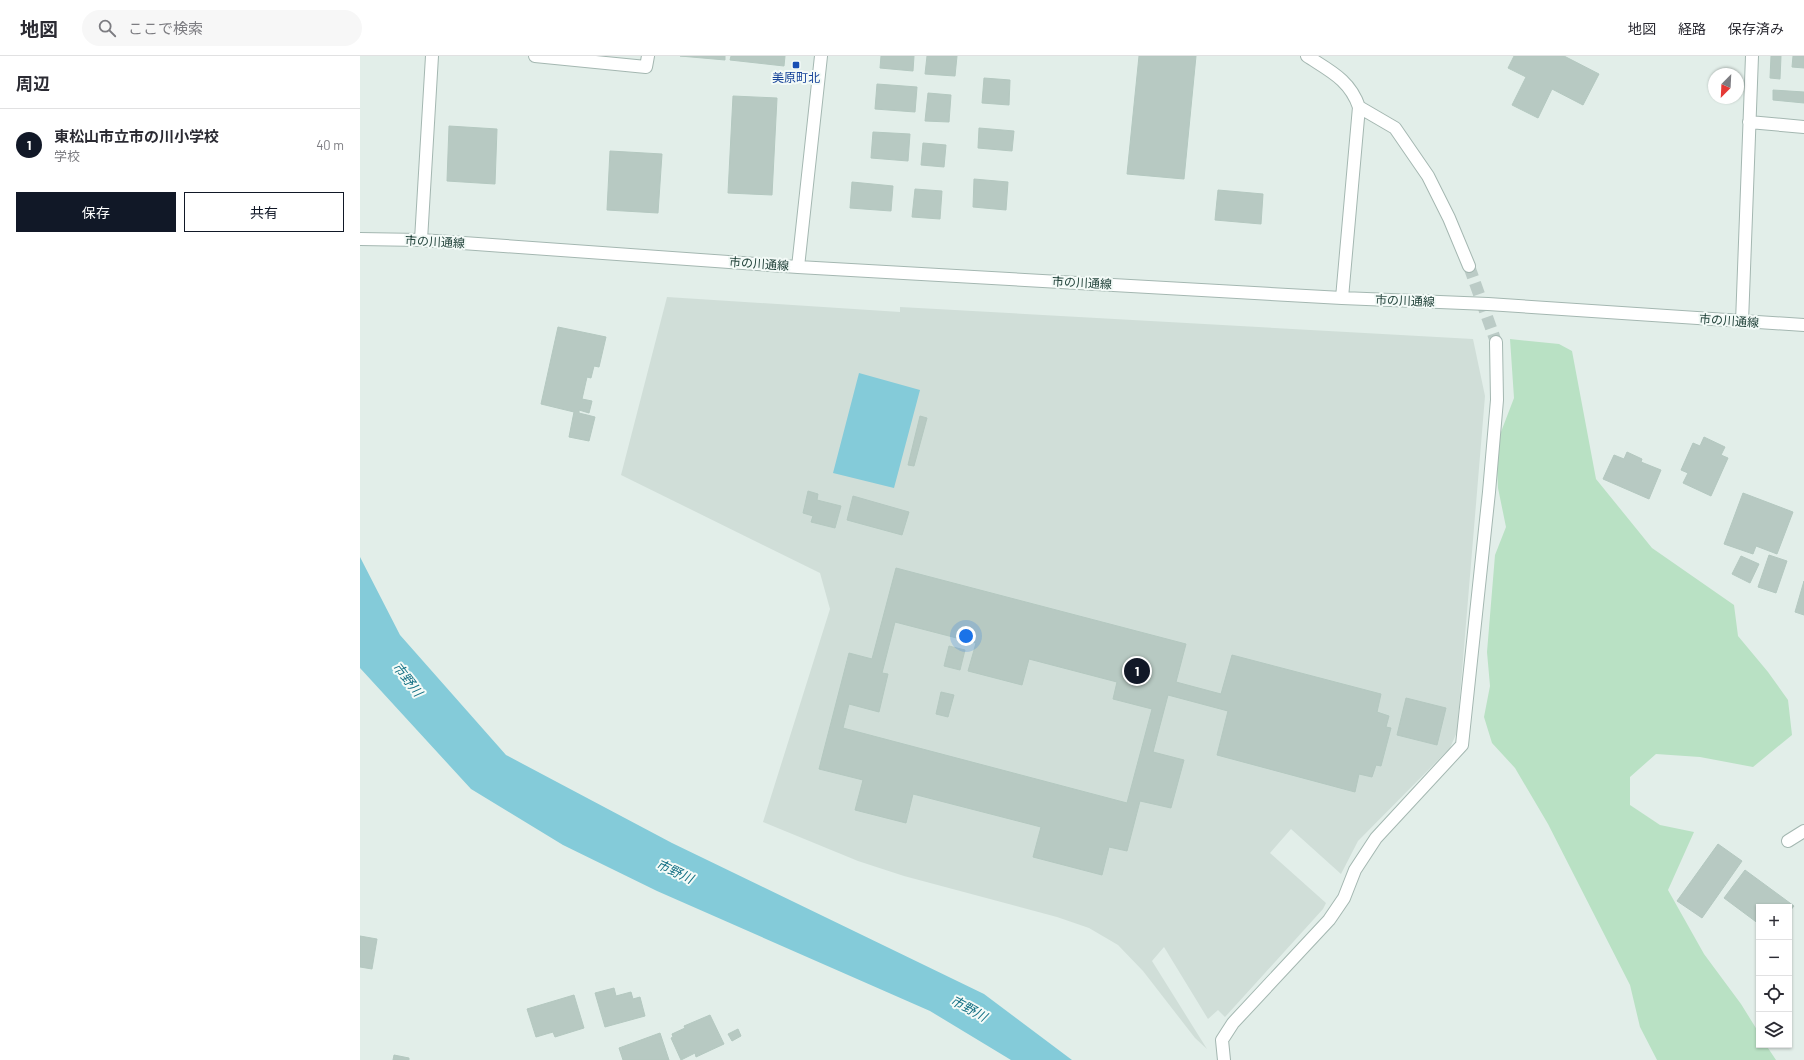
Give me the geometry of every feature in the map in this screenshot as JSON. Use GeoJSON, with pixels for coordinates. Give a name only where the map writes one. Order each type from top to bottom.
{"type":"FeatureCollection","features":[{"type":"Feature","properties":{"kind":"street"},"geometry":{"type":"LineString","coordinates":[[421,240],[432,56]]}},
{"type":"Feature","properties":{"kind":"street"},"geometry":{"type":"LineString","coordinates":[[535,56],[646,67],[648,56]]}},
{"type":"Feature","properties":{"kind":"street"},"geometry":{"type":"LineString","coordinates":[[798,266],[821,56]]}},
{"type":"Feature","properties":{"kind":"street"},"geometry":{"type":"LineString","coordinates":[[1307,56],[1340,77],[1354,93],[1359,107],[1342,298]]}},
{"type":"Feature","properties":{"kind":"street"},"geometry":{"type":"LineString","coordinates":[[1742,322],[1752,56]]}},
{"type":"Feature","properties":{"kind":"street"},"geometry":{"type":"LineString","coordinates":[[1359,107],[1395,128],[1428,176],[1449,218],[1469,266]]}},
{"type":"Feature","properties":{"kind":"street"},"geometry":{"type":"LineString","coordinates":[[1749,122],[1804,127]]}},
{"type":"Feature","properties":{"kind":"street","name":"市の川通線"},"geometry":{"type":"LineString","coordinates":[[360,239],[421,240],[798,266],[1342,298],[1488,304],[1804,325]]}},
{"type":"Feature","properties":{"kind":"street"},"geometry":{"type":"LineString","coordinates":[[1224,1060],[1222,1040],[1233,1023],[1329,920],[1344,898],[1355,870],[1376,838],[1462,745],[1490,492],[1496,415],[1496,342]]}},
{"type":"Feature","properties":{"kind":"street"},"geometry":{"type":"LineString","coordinates":[[1788,841],[1804,831]]}},
{"type":"Feature","properties":{"kind":"shaded area"},"geometry":{"type":"Polygon","coordinates":[[[667,297],[900,312],[900,307],[1473,339],[1485,396],[1457,732],[1450,748],[1358,841],[1341,874],[1291,829],[1270,853],[1326,903],[1323,909],[1225,1017],[1218,1010],[1208,1019],[1164,947],[1152,961],[1207,1049],[1195,1038],[1143,971],[1118,945],[1089,928],[1057,917],[904,876],[858,861],[763,822],[830,609],[820,573],[621,475],[667,297]]]}},
{"type":"Feature","properties":{"kind":"green space"},"geometry":{"type":"Polygon","coordinates":[[[1510,339],[1559,344],[1572,351],[1596,479],[1652,548],[1734,605],[1738,636],[1768,672],[1788,700],[1792,735],[1753,767],[1700,757],[1656,754],[1630,777],[1630,805],[1660,825],[1694,832],[1668,890],[1704,954],[1741,1004],[1756,1028],[1756,1048],[1768,1048],[1776,1060],[1657,1060],[1640,1027],[1630,985],[1548,824],[1515,768],[1492,743],[1484,717],[1490,686],[1487,652],[1495,555],[1506,527],[1498,488],[1496,445],[1514,398],[1510,339]]]}},
{"type":"Feature","properties":{"kind":"water"},"geometry":{"type":"Polygon","coordinates":[[[859,373],[920,390],[894,488],[833,473],[859,373]]]}},
{"type":"Feature","properties":{"kind":"water","name":"市野川"},"geometry":{"type":"Polygon","coordinates":[[[360,557],[400,635],[506,755],[672,843],[984,994],[1072,1060],[1011,1060],[930,1011],[657,891],[563,845],[471,789],[360,668],[360,557]]]}},
{"type":"Feature","properties":{"kind":"building"},"geometry":{"type":"Polygon","coordinates":[[[680,56],[725,56],[725,60],[680,56]]]}},
{"type":"Feature","properties":{"kind":"building"},"geometry":{"type":"Polygon","coordinates":[[[731,56],[785,56],[784,66],[730,60],[731,56]]]}},
{"type":"Feature","properties":{"kind":"building"},"geometry":{"type":"Polygon","coordinates":[[[881,56],[914,56],[913,71],[880,68],[881,56]]]}},
{"type":"Feature","properties":{"kind":"building"},"geometry":{"type":"Polygon","coordinates":[[[927,56],[957,56],[955,76],[925,74],[927,56]]]}},
{"type":"Feature","properties":{"kind":"building"},"geometry":{"type":"Polygon","coordinates":[[[1139,56],[1196,56],[1184,179],[1127,174],[1139,56]]]}},
{"type":"Feature","properties":{"kind":"building"},"geometry":{"type":"Polygon","coordinates":[[[1514,56],[1564,56],[1599,74],[1583,105],[1552,89],[1538,118],[1512,105],[1526,77],[1508,68],[1514,56]]]}},
{"type":"Feature","properties":{"kind":"building"},"geometry":{"type":"Polygon","coordinates":[[[1771,56],[1781,56],[1780,79],[1770,78],[1771,56]]]}},
{"type":"Feature","properties":{"kind":"building"},"geometry":{"type":"Polygon","coordinates":[[[1793,56],[1804,56],[1804,68],[1792,67],[1793,56]]]}},
{"type":"Feature","properties":{"kind":"building"},"geometry":{"type":"Polygon","coordinates":[[[984,78],[1010,80],[1009,105],[982,103],[984,78]]]}},
{"type":"Feature","properties":{"kind":"building"},"geometry":{"type":"Polygon","coordinates":[[[877,84],[917,87],[915,112],[875,109],[877,84]]]}},
{"type":"Feature","properties":{"kind":"building"},"geometry":{"type":"Polygon","coordinates":[[[1773,90],[1804,92],[1804,103],[1773,100],[1773,90]]]}},
{"type":"Feature","properties":{"kind":"building"},"geometry":{"type":"Polygon","coordinates":[[[928,93],[951,95],[949,122],[925,121],[928,93]]]}},
{"type":"Feature","properties":{"kind":"building"},"geometry":{"type":"Polygon","coordinates":[[[733,96],[777,98],[772,195],[728,193],[733,96]]]}},
{"type":"Feature","properties":{"kind":"building"},"geometry":{"type":"Polygon","coordinates":[[[449,126],[497,129],[495,184],[447,181],[449,126]]]}},
{"type":"Feature","properties":{"kind":"building"},"geometry":{"type":"Polygon","coordinates":[[[979,128],[1014,131],[1012,151],[978,148],[979,128]]]}},
{"type":"Feature","properties":{"kind":"building"},"geometry":{"type":"Polygon","coordinates":[[[873,132],[910,134],[908,161],[871,158],[873,132]]]}},
{"type":"Feature","properties":{"kind":"building"},"geometry":{"type":"Polygon","coordinates":[[[923,143],[946,145],[944,167],[921,165],[923,143]]]}},
{"type":"Feature","properties":{"kind":"building"},"geometry":{"type":"Polygon","coordinates":[[[610,151],[662,154],[658,213],[607,210],[610,151]]]}},
{"type":"Feature","properties":{"kind":"building"},"geometry":{"type":"Polygon","coordinates":[[[974,179],[1008,182],[1006,210],[973,207],[974,179]]]}},
{"type":"Feature","properties":{"kind":"building"},"geometry":{"type":"Polygon","coordinates":[[[852,182],[893,186],[891,211],[850,208],[852,182]]]}},
{"type":"Feature","properties":{"kind":"building"},"geometry":{"type":"Polygon","coordinates":[[[915,189],[942,191],[940,219],[912,217],[915,189]]]}},
{"type":"Feature","properties":{"kind":"building"},"geometry":{"type":"Polygon","coordinates":[[[1218,190],[1263,194],[1261,224],[1215,220],[1218,190]]]}},
{"type":"Feature","properties":{"kind":"building"},"geometry":{"type":"Polygon","coordinates":[[[558,327],[606,337],[599,367],[594,366],[591,378],[587,377],[582,399],[592,401],[589,413],[579,410],[579,413],[595,417],[589,441],[569,437],[574,412],[541,404],[558,327]]]}},
{"type":"Feature","properties":{"kind":"building"},"geometry":{"type":"Polygon","coordinates":[[[920,416],[927,418],[914,466],[908,465],[920,416]]]}},
{"type":"Feature","properties":{"kind":"building"},"geometry":{"type":"Polygon","coordinates":[[[1704,437],[1725,447],[1721,455],[1728,458],[1711,496],[1683,483],[1688,473],[1681,470],[1693,443],[1700,446],[1704,437]]]}},
{"type":"Feature","properties":{"kind":"building"},"geometry":{"type":"Polygon","coordinates":[[[1627,452],[1642,459],[1641,462],[1661,470],[1649,499],[1603,479],[1614,455],[1624,459],[1627,452]]]}},
{"type":"Feature","properties":{"kind":"building"},"geometry":{"type":"Polygon","coordinates":[[[808,491],[818,494],[817,500],[841,506],[835,528],[811,522],[813,516],[803,513],[808,491]]]}},
{"type":"Feature","properties":{"kind":"building"},"geometry":{"type":"Polygon","coordinates":[[[1743,493],[1793,512],[1777,554],[1756,546],[1753,554],[1724,544],[1743,493]]]}},
{"type":"Feature","properties":{"kind":"building"},"geometry":{"type":"Polygon","coordinates":[[[853,496],[909,512],[902,535],[847,520],[853,496]]]}},
{"type":"Feature","properties":{"kind":"building"},"geometry":{"type":"Polygon","coordinates":[[[1769,555],[1787,561],[1776,593],[1758,587],[1769,555]]]}},
{"type":"Feature","properties":{"kind":"building"},"geometry":{"type":"Polygon","coordinates":[[[1741,556],[1759,564],[1750,583],[1732,574],[1741,556]]]}},
{"type":"Feature","properties":{"kind":"building"},"geometry":{"type":"Polygon","coordinates":[[[896,568],[1186,644],[1176,682],[1221,694],[1232,655],[1381,694],[1377,712],[1389,716],[1386,727],[1391,728],[1381,766],[1376,765],[1372,777],[1359,774],[1355,792],[1217,755],[1228,711],[1168,695],[1153,752],[1184,760],[1171,808],[1140,801],[1127,851],[1109,847],[1102,875],[1033,857],[1041,827],[913,794],[906,823],[855,810],[863,780],[819,769],[849,653],[872,659],[896,568]],[[895,622],[882,673],[888,674],[879,712],[849,704],[843,728],[1127,803],[1152,709],[1113,699],[1117,682],[1029,659],[1022,685],[968,671],[976,643],[895,622]]]}},
{"type":"Feature","properties":{"kind":"building"},"geometry":{"type":"Polygon","coordinates":[[[1804,581],[1804,615],[1795,612],[1804,581]]]}},
{"type":"Feature","properties":{"kind":"building"},"geometry":{"type":"Polygon","coordinates":[[[949,646],[965,650],[960,670],[944,666],[949,646]]]}},
{"type":"Feature","properties":{"kind":"building"},"geometry":{"type":"Polygon","coordinates":[[[941,692],[954,695],[948,717],[936,714],[941,692]]]}},
{"type":"Feature","properties":{"kind":"building"},"geometry":{"type":"Polygon","coordinates":[[[1406,698],[1446,708],[1437,745],[1397,735],[1406,698]]]}},
{"type":"Feature","properties":{"kind":"building"},"geometry":{"type":"Polygon","coordinates":[[[1718,844],[1742,861],[1702,918],[1677,901],[1718,844]]]}},
{"type":"Feature","properties":{"kind":"building"},"geometry":{"type":"Polygon","coordinates":[[[1745,870],[1791,904],[1756,904],[1756,922],[1724,898],[1745,870]]]}},
{"type":"Feature","properties":{"kind":"building"},"geometry":{"type":"Polygon","coordinates":[[[360,936],[377,939],[372,969],[360,967],[360,936]]]}},
{"type":"Feature","properties":{"kind":"building"},"geometry":{"type":"Polygon","coordinates":[[[614,988],[616,996],[631,992],[633,999],[640,997],[645,1016],[605,1027],[595,993],[614,988]]]}},
{"type":"Feature","properties":{"kind":"building"},"geometry":{"type":"Polygon","coordinates":[[[574,995],[584,1028],[555,1037],[553,1032],[536,1037],[527,1009],[574,995]]]}},
{"type":"Feature","properties":{"kind":"building"},"geometry":{"type":"Polygon","coordinates":[[[710,1015],[724,1044],[696,1057],[695,1053],[681,1060],[671,1038],[673,1037],[672,1034],[685,1028],[684,1026],[710,1015]]]}},
{"type":"Feature","properties":{"kind":"building"},"geometry":{"type":"Polygon","coordinates":[[[738,1029],[741,1036],[732,1041],[728,1034],[738,1029]]]}},
{"type":"Feature","properties":{"kind":"building"},"geometry":{"type":"Polygon","coordinates":[[[660,1033],[669,1060],[623,1060],[619,1048],[660,1033]]]}},
{"type":"Feature","properties":{"kind":"building"},"geometry":{"type":"Polygon","coordinates":[[[394,1055],[409,1058],[409,1060],[393,1060],[394,1055]]]}},
{"type":"Feature","properties":{"kind":"tunnel"},"geometry":{"type":"LineString","coordinates":[[1469,266],[1496,342]]}},
{"type":"Feature","properties":{"kind":"place","name":"美原町北"},"geometry":{"type":"Point","coordinates":[796,65]}},
{"type":"Feature","properties":{"kind":"place","name":"東松山市立市の川小学校"},"geometry":{"type":"Point","coordinates":[1137,671]}}]}
